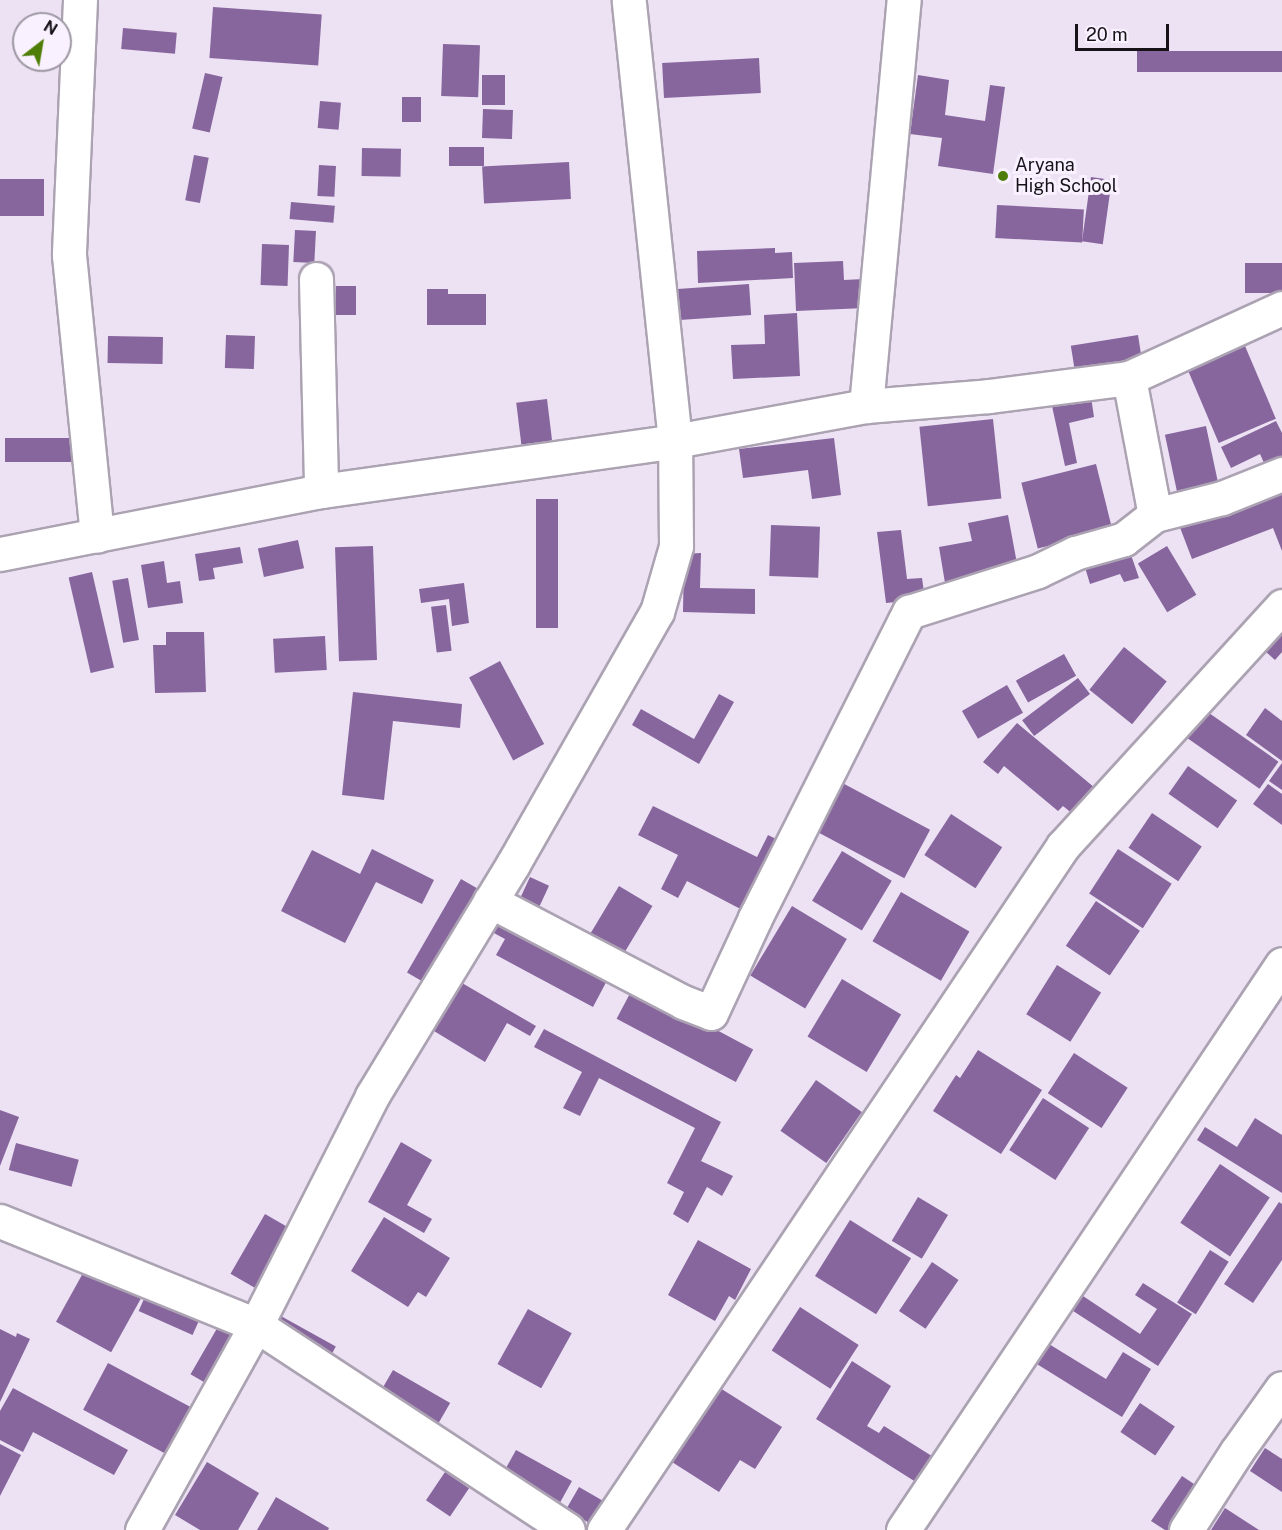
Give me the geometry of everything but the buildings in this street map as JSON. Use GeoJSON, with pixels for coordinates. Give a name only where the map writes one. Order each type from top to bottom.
{"type":"FeatureCollection","features":[{"type":"Feature","properties":{"kind":"street"},"geometry":{"type":"LineString","coordinates":[[80,0],[69,255],[97,536]]}},
{"type":"Feature","properties":{"kind":"street"},"geometry":{"type":"LineString","coordinates":[[142,1530],[256,1325],[372,1096],[490,901],[657,612],[676,546],[675,441],[629,0]]}},
{"type":"Feature","properties":{"kind":"street"},"geometry":{"type":"LineString","coordinates":[[866,406],[904,0]]}},
{"type":"Feature","properties":{"kind":"street"},"geometry":{"type":"LineString","coordinates":[[316,279],[321,491]]}},
{"type":"Feature","properties":{"kind":"street"},"geometry":{"type":"LineString","coordinates":[[0,554],[321,491],[675,441],[866,406],[989,396],[1129,378],[1282,308]]}},
{"type":"Feature","properties":{"kind":"street"},"geometry":{"type":"LineString","coordinates":[[1129,378],[1155,516]]}},
{"type":"Feature","properties":{"kind":"street"},"geometry":{"type":"LineString","coordinates":[[490,901],[683,1002],[711,1012],[754,918],[909,612],[1038,571],[1075,553],[1124,539],[1155,516],[1222,498],[1282,474]]}},
{"type":"Feature","properties":{"kind":"street"},"geometry":{"type":"LineString","coordinates":[[604,1530],[1063,846],[1282,606]]}},
{"type":"Feature","properties":{"kind":"street"},"geometry":{"type":"LineString","coordinates":[[903,1530],[1282,964]]}},
{"type":"Feature","properties":{"kind":"street"},"geometry":{"type":"LineString","coordinates":[[0,1221],[256,1325],[568,1530]]}},
{"type":"Feature","properties":{"kind":"street"},"geometry":{"type":"LineString","coordinates":[[1186,1530],[1237,1451],[1282,1388]]}},
{"type":"Feature","properties":{"kind":"place","name":"Aryana High School"},"geometry":{"type":"Point","coordinates":[1003,176]}}]}
